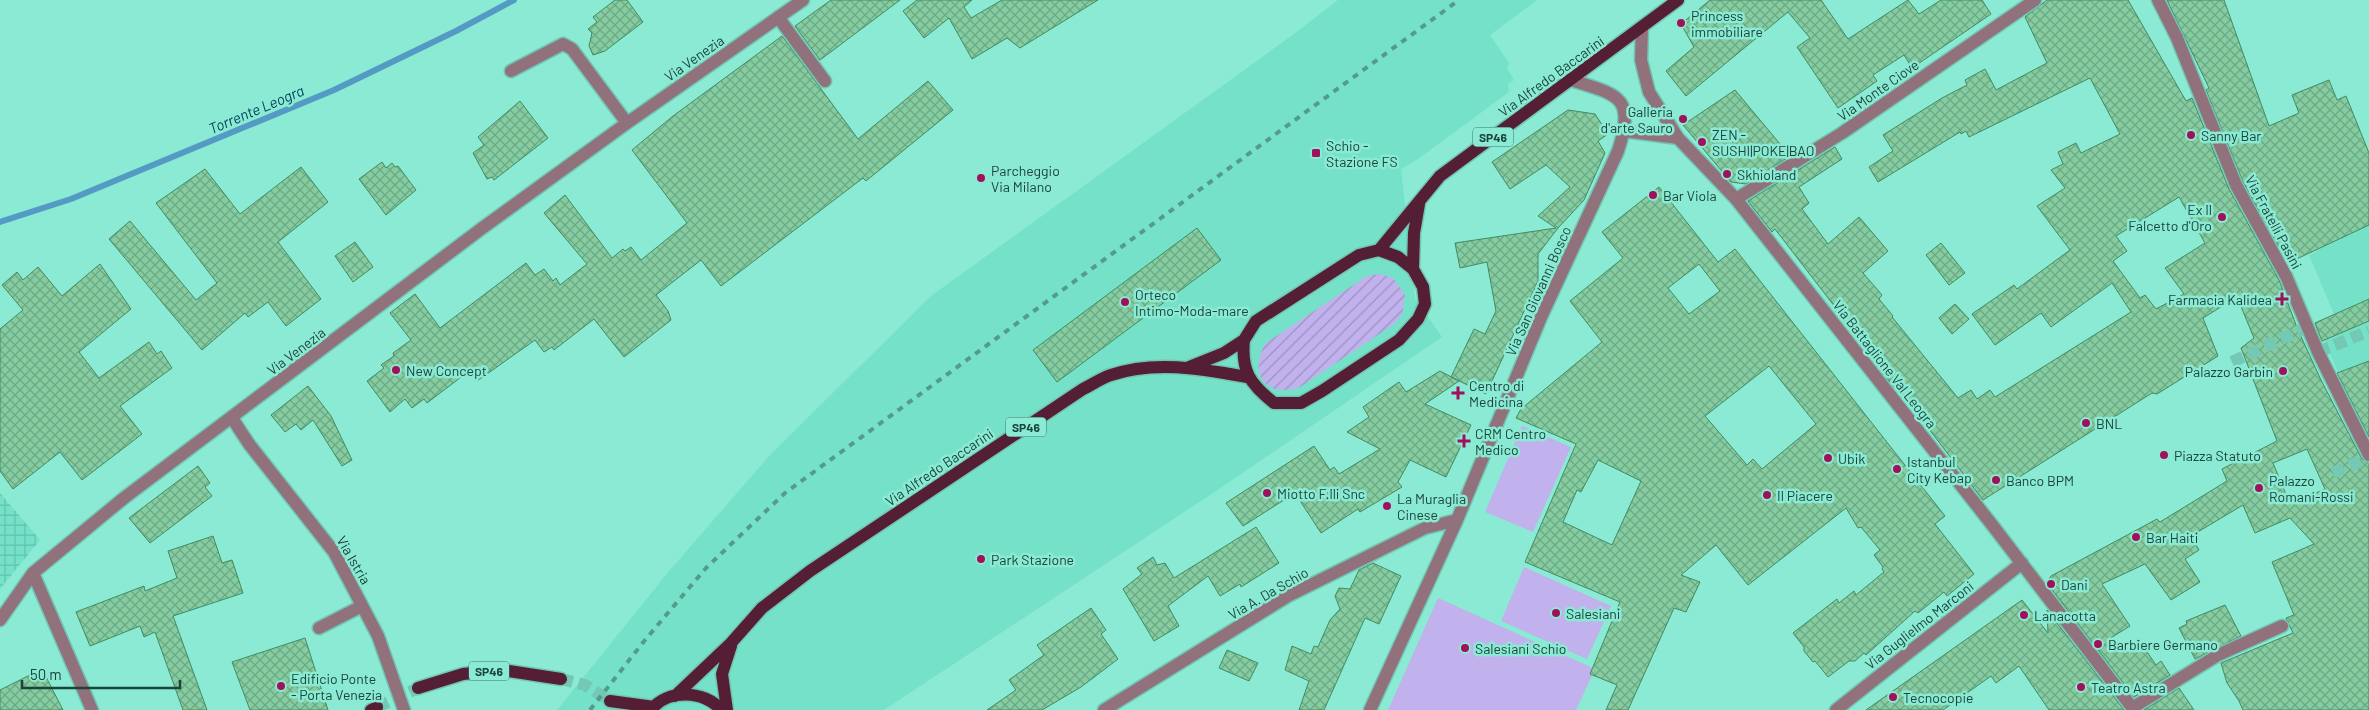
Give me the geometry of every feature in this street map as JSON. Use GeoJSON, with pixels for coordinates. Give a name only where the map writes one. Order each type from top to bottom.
{"type":"FeatureCollection","features":[{"type":"Feature","properties":{"kind":"main road","name":"Via Alfredo Baccarini"},"geometry":{"type":"LineString","coordinates":[[1189,366],[1224,353],[1244,340],[1256,321],[1359,255],[1379,250],[1400,227],[1420,198],[1440,176],[1678,0]]}},
{"type":"Feature","properties":{"kind":"main road"},"geometry":{"type":"LineString","coordinates":[[1413,269],[1414,232],[1420,198]]}},
{"type":"Feature","properties":{"kind":"main road"},"geometry":{"type":"LineString","coordinates":[[1244,340],[1242,357],[1247,377],[1274,403],[1301,403],[1322,392],[1399,340],[1418,319],[1425,304],[1423,287],[1413,269],[1398,257],[1379,250]]}},
{"type":"Feature","properties":{"kind":"main road","name":"Via Alfredo Baccarini"},"geometry":{"type":"LineString","coordinates":[[618,710],[610,701],[652,708],[675,696],[731,643],[762,608],[810,571],[1083,389],[1110,375],[1136,369],[1189,366],[1247,377]]}},
{"type":"Feature","properties":{"kind":"main road","name":"Via Alfredo Baccarini"},"geometry":{"type":"LineString","coordinates":[[727,710],[722,674],[731,643]]}},
{"type":"Feature","properties":{"kind":"main road","name":"SP46"},"geometry":{"type":"LineString","coordinates":[[418,688],[463,674],[502,670],[561,678]]}},
{"type":"Feature","properties":{"kind":"main road","name":"Via Alfredo Baccarini"},"geometry":{"type":"LineString","coordinates":[[675,696],[690,694],[706,698],[721,710]]}},
{"type":"Feature","properties":{"kind":"street","name":"Via Venezia"},"geometry":{"type":"LineString","coordinates":[[0,620],[32,572],[124,498],[627,123],[803,0]]}},
{"type":"Feature","properties":{"kind":"street","name":"Via Monte Ciove"},"geometry":{"type":"LineString","coordinates":[[1736,199],[1842,133],[2035,0]]}},
{"type":"Feature","properties":{"kind":"street","name":"Via Fratelli Pasini"},"geometry":{"type":"LineString","coordinates":[[2158,0],[2177,38],[2236,185],[2286,276],[2318,352],[2369,455]]}},
{"type":"Feature","properties":{"kind":"street"},"geometry":{"type":"LineString","coordinates":[[778,17],[825,81]]}},
{"type":"Feature","properties":{"kind":"street","name":"Via Battaglione Val Leogra"},"geometry":{"type":"LineString","coordinates":[[1642,28],[1641,60],[1649,92],[1678,138],[1736,199],[2022,563],[2133,709]]}},
{"type":"Feature","properties":{"kind":"street"},"geometry":{"type":"LineString","coordinates":[[511,71],[563,44],[572,49],[627,123]]}},
{"type":"Feature","properties":{"kind":"street","name":"Via San Giovanni Bosco"},"geometry":{"type":"LineString","coordinates":[[1370,710],[1457,520],[1542,315],[1618,151],[1624,131],[1625,109],[1616,96],[1571,80]]}},
{"type":"Feature","properties":{"kind":"street"},"geometry":{"type":"LineString","coordinates":[[1624,131],[1678,138]]}},
{"type":"Feature","properties":{"kind":"street","name":"Via Istria"},"geometry":{"type":"LineString","coordinates":[[232,418],[249,444],[334,552],[378,636],[404,710]]}},
{"type":"Feature","properties":{"kind":"street","name":"Via A. Da Schio"},"geometry":{"type":"LineString","coordinates":[[1104,710],[1288,596],[1425,528],[1457,520]]}},
{"type":"Feature","properties":{"kind":"street","name":"Via Guglielmo Marconi"},"geometry":{"type":"LineString","coordinates":[[1836,710],[1850,705],[2022,563]]}},
{"type":"Feature","properties":{"kind":"street"},"geometry":{"type":"LineString","coordinates":[[32,572],[92,710]]}},
{"type":"Feature","properties":{"kind":"street"},"geometry":{"type":"LineString","coordinates":[[319,628],[362,606]]}},
{"type":"Feature","properties":{"kind":"street"},"geometry":{"type":"LineString","coordinates":[[2133,709],[2218,655],[2282,626]]}},
{"type":"Feature","properties":{"kind":"shaded area"},"geometry":{"type":"Polygon","coordinates":[[[1338,0],[1537,0],[1490,35],[1509,63],[1507,68],[1514,80],[1508,84],[1509,92],[1418,159],[1401,169],[1415,298],[1442,337],[1219,489],[884,710],[557,710],[670,570],[771,454],[931,296],[1294,34],[1338,0]]]}},
{"type":"Feature","properties":{"kind":"shaded area"},"geometry":{"type":"Polygon","coordinates":[[[2369,184],[2369,361],[2338,372],[2316,322],[2334,314],[2309,255],[2318,251],[2309,232],[2369,184]]]}},
{"type":"Feature","properties":{"kind":"shaded area"},"geometry":{"type":"Polygon","coordinates":[[[1380,274],[1393,278],[1405,295],[1402,315],[1394,324],[1300,387],[1288,390],[1278,389],[1269,386],[1263,381],[1259,373],[1259,364],[1266,343],[1367,276],[1380,274]]]}},
{"type":"Feature","properties":{"kind":"shaded area"},"geometry":{"type":"Polygon","coordinates":[[[1522,426],[1571,447],[1533,532],[1485,512],[1522,426]]]}},
{"type":"Feature","properties":{"kind":"shaded area"},"geometry":{"type":"Polygon","coordinates":[[[0,493],[40,540],[0,589],[0,493]]]}},
{"type":"Feature","properties":{"kind":"shaded area","name":"Salesiani"},"geometry":{"type":"Polygon","coordinates":[[[1524,567],[1611,606],[1587,659],[1501,621],[1524,567]]]}},
{"type":"Feature","properties":{"kind":"shaded area","name":"Salesiani Schio"},"geometry":{"type":"Polygon","coordinates":[[[1438,598],[1595,669],[1576,710],[1388,710],[1438,598]]]}},
{"type":"Feature","properties":{"kind":"building"},"geometry":{"type":"Polygon","coordinates":[[[615,0],[627,0],[643,22],[605,51],[593,55],[589,46],[592,33],[588,29],[597,22],[593,17],[615,0]]]}},
{"type":"Feature","properties":{"kind":"building"},"geometry":{"type":"Polygon","coordinates":[[[831,0],[900,0],[820,60],[795,26],[831,0]]]}},
{"type":"Feature","properties":{"kind":"building"},"geometry":{"type":"Polygon","coordinates":[[[917,0],[972,0],[964,7],[971,18],[1002,0],[1098,0],[1020,48],[1007,38],[972,59],[949,18],[924,38],[903,11],[917,0]]]}},
{"type":"Feature","properties":{"kind":"building"},"geometry":{"type":"Polygon","coordinates":[[[1710,0],[1821,0],[1848,39],[1908,0],[1919,14],[1941,0],[1982,0],[1991,14],[1912,68],[1904,55],[1873,75],[1877,81],[1838,108],[1797,47],[1810,38],[1788,12],[1686,96],[1666,71],[1694,47],[1681,24],[1710,0]]]}},
{"type":"Feature","properties":{"kind":"building"},"geometry":{"type":"Polygon","coordinates":[[[2047,0],[2128,0],[2186,101],[2192,98],[2229,189],[2279,280],[2298,330],[2321,380],[2362,459],[2369,463],[2369,710],[2243,710],[2227,683],[2221,663],[2293,633],[2286,618],[2294,615],[2272,562],[2314,544],[2290,518],[2255,533],[2243,505],[2191,536],[2199,550],[2185,559],[2200,582],[2171,600],[2145,564],[2102,584],[2130,626],[2109,639],[2115,650],[2139,640],[2156,665],[2161,661],[2170,675],[2134,697],[2047,583],[2051,576],[2157,519],[2160,522],[2227,481],[2222,469],[2277,441],[2241,348],[2254,338],[2237,297],[2203,318],[2218,356],[2157,394],[2152,393],[1983,500],[1900,391],[1898,392],[1876,365],[1879,363],[1833,308],[1835,307],[1775,229],[1772,232],[1748,201],[1835,147],[1842,159],[1799,187],[1809,203],[1802,209],[1828,244],[1859,217],[1888,251],[1863,273],[1882,295],[1879,299],[1892,317],[1958,398],[1971,390],[1977,399],[1990,390],[1995,397],[2131,312],[2112,283],[2051,327],[2041,313],[1995,345],[1972,314],[2014,285],[2017,289],[2070,250],[2037,206],[2065,188],[2051,170],[2063,164],[2058,152],[2076,143],[2081,153],[2120,134],[2090,78],[1969,137],[1966,131],[1961,134],[1960,132],[1878,182],[1869,167],[1893,151],[1883,135],[1942,98],[1967,85],[1965,80],[1985,69],[1996,90],[2047,63],[2025,17],[2047,0]],[[2179,197],[2116,236],[2127,251],[2113,261],[2140,298],[2145,295],[2156,309],[2184,294],[2165,268],[2205,243],[2179,197]],[[2307,449],[2273,463],[2290,504],[2325,489],[2307,449]]]}},
{"type":"Feature","properties":{"kind":"building"},"geometry":{"type":"Polygon","coordinates":[[[2167,0],[2224,0],[2269,126],[2299,113],[2292,95],[2329,80],[2337,100],[2346,96],[2369,153],[2369,225],[2288,263],[2243,182],[2206,90],[2209,88],[2167,0]]]}},
{"type":"Feature","properties":{"kind":"building"},"geometry":{"type":"Polygon","coordinates":[[[782,36],[858,139],[928,81],[953,110],[866,181],[863,178],[721,286],[701,260],[656,295],[668,311],[671,320],[624,357],[594,319],[554,350],[552,347],[544,352],[535,340],[477,381],[469,371],[427,403],[424,399],[412,408],[405,399],[390,412],[367,381],[384,368],[381,365],[394,356],[393,353],[411,340],[390,313],[415,294],[440,328],[526,263],[535,275],[544,269],[553,281],[556,278],[560,285],[587,264],[544,213],[565,195],[612,258],[623,249],[625,251],[631,247],[641,260],[687,223],[632,150],[673,116],[782,36]]]}},
{"type":"Feature","properties":{"kind":"building"},"geometry":{"type":"Polygon","coordinates":[[[1735,90],[1790,156],[1746,184],[1731,182],[1683,125],[1735,90]]]}},
{"type":"Feature","properties":{"kind":"building"},"geometry":{"type":"Polygon","coordinates":[[[520,101],[548,138],[494,180],[492,177],[487,179],[473,153],[484,145],[478,137],[520,101]]]}},
{"type":"Feature","properties":{"kind":"building"},"geometry":{"type":"Polygon","coordinates":[[[1568,110],[1595,114],[1608,134],[1598,141],[1605,153],[1584,200],[1558,228],[1538,254],[1538,281],[1486,394],[1451,377],[1474,329],[1485,334],[1496,311],[1487,262],[1460,268],[1455,243],[1556,228],[1538,216],[1570,187],[1546,165],[1510,189],[1492,162],[1568,110]]]}},
{"type":"Feature","properties":{"kind":"building"},"geometry":{"type":"Polygon","coordinates":[[[382,162],[386,168],[392,163],[395,167],[398,166],[416,190],[386,215],[359,179],[382,162]]]}},
{"type":"Feature","properties":{"kind":"building"},"geometry":{"type":"Polygon","coordinates":[[[301,167],[328,202],[278,242],[321,299],[286,326],[268,302],[248,317],[245,313],[202,350],[109,239],[130,221],[196,300],[217,283],[156,203],[205,169],[240,214],[301,167]]]}},
{"type":"Feature","properties":{"kind":"building"},"geometry":{"type":"Polygon","coordinates":[[[1659,187],[1718,262],[1735,249],[1945,516],[1935,524],[1974,574],[1947,596],[1944,592],[1918,613],[1915,611],[1866,655],[1864,653],[1855,661],[1849,661],[1828,677],[1804,651],[1804,647],[1793,633],[1837,599],[1839,603],[1854,591],[1856,595],[1884,572],[1883,567],[1874,555],[1880,550],[1861,527],[1858,528],[1846,508],[1748,585],[1716,545],[1681,575],[1700,582],[1686,612],[1674,608],[1628,710],[1606,710],[1617,685],[1590,674],[1620,602],[1525,562],[1576,444],[1516,418],[1521,409],[1602,342],[1570,301],[1623,258],[1602,232],[1659,187]],[[1699,264],[1668,288],[1689,314],[1720,291],[1699,264]],[[1769,366],[1705,416],[1747,465],[1753,459],[1762,469],[1816,424],[1769,366]],[[1598,460],[1581,492],[1577,490],[1563,522],[1612,545],[1641,481],[1598,460]]]}},
{"type":"Feature","properties":{"kind":"building"},"geometry":{"type":"Polygon","coordinates":[[[1197,228],[1221,260],[1057,382],[1033,350],[1197,228]]]}},
{"type":"Feature","properties":{"kind":"building"},"geometry":{"type":"Polygon","coordinates":[[[355,242],[373,267],[353,282],[335,256],[355,242]]]}},
{"type":"Feature","properties":{"kind":"building"},"geometry":{"type":"Polygon","coordinates":[[[1941,243],[1965,273],[1949,285],[1926,255],[1941,243]]]}},
{"type":"Feature","properties":{"kind":"building"},"geometry":{"type":"Polygon","coordinates":[[[100,264],[131,309],[79,352],[99,378],[149,342],[157,354],[161,351],[172,368],[120,406],[142,434],[82,480],[60,452],[13,489],[0,471],[0,329],[23,310],[2,285],[17,272],[23,280],[38,267],[62,296],[100,264]]]}},
{"type":"Feature","properties":{"kind":"building"},"geometry":{"type":"Polygon","coordinates":[[[2369,299],[2369,321],[2322,341],[2315,323],[2369,299]]]}},
{"type":"Feature","properties":{"kind":"building"},"geometry":{"type":"Polygon","coordinates":[[[1955,304],[1969,319],[1952,334],[1939,318],[1955,304]]]}},
{"type":"Feature","properties":{"kind":"building"},"geometry":{"type":"Polygon","coordinates":[[[2369,361],[2369,437],[2337,373],[2369,361]]]}},
{"type":"Feature","properties":{"kind":"building"},"geometry":{"type":"Polygon","coordinates":[[[1440,371],[1459,381],[1425,404],[1471,425],[1446,477],[1410,460],[1398,482],[1402,487],[1360,512],[1358,509],[1321,533],[1295,493],[1243,526],[1226,503],[1314,446],[1330,470],[1334,467],[1339,474],[1380,449],[1347,432],[1369,417],[1363,407],[1399,382],[1406,392],[1440,371]]]}},
{"type":"Feature","properties":{"kind":"building"},"geometry":{"type":"Polygon","coordinates":[[[308,386],[331,416],[352,460],[342,466],[313,420],[301,430],[296,424],[285,432],[271,415],[308,386]]]}},
{"type":"Feature","properties":{"kind":"building"},"geometry":{"type":"Polygon","coordinates":[[[198,466],[210,483],[205,487],[212,496],[150,543],[129,518],[198,466]]]}},
{"type":"Feature","properties":{"kind":"building"},"geometry":{"type":"Polygon","coordinates":[[[1256,527],[1279,563],[1241,587],[1240,584],[1220,596],[1208,576],[1168,606],[1179,626],[1154,641],[1123,589],[1142,574],[1137,568],[1153,557],[1157,565],[1165,563],[1174,578],[1256,527]]]}},
{"type":"Feature","properties":{"kind":"building"},"geometry":{"type":"Polygon","coordinates":[[[213,536],[222,563],[232,560],[243,593],[173,616],[207,710],[183,710],[155,632],[144,637],[140,626],[90,646],[76,612],[144,586],[145,591],[177,578],[168,551],[213,536]]]}},
{"type":"Feature","properties":{"kind":"building"},"geometry":{"type":"Polygon","coordinates":[[[1373,563],[1401,576],[1379,624],[1365,618],[1324,710],[1299,710],[1309,681],[1285,670],[1292,646],[1311,654],[1314,646],[1318,647],[1330,620],[1340,609],[1335,596],[1339,588],[1350,589],[1359,570],[1373,563]]]}},
{"type":"Feature","properties":{"kind":"building"},"geometry":{"type":"Polygon","coordinates":[[[2022,600],[2048,633],[2047,610],[2124,710],[2049,710],[2019,666],[1996,683],[1991,676],[1943,710],[1866,710],[2022,600]]]}},
{"type":"Feature","properties":{"kind":"building"},"geometry":{"type":"Polygon","coordinates":[[[2225,605],[2241,636],[2195,659],[2179,628],[2187,624],[2186,621],[2225,605]]]}},
{"type":"Feature","properties":{"kind":"building"},"geometry":{"type":"Polygon","coordinates":[[[1091,608],[1106,630],[1101,634],[1118,659],[1081,687],[1042,710],[987,710],[1016,690],[1009,680],[1044,655],[1037,645],[1091,608]]]}},
{"type":"Feature","properties":{"kind":"building","name":"Edificio Ponte - Porta Venezia"},"geometry":{"type":"Polygon","coordinates":[[[305,638],[328,710],[250,710],[232,662],[305,638]]]}},
{"type":"Feature","properties":{"kind":"building"},"geometry":{"type":"Polygon","coordinates":[[[1227,650],[1258,663],[1249,681],[1219,668],[1227,650]]]}},
{"type":"Feature","properties":{"kind":"building"},"geometry":{"type":"Polygon","coordinates":[[[42,669],[63,710],[0,710],[0,690],[42,669]]]}},
{"type":"Feature","properties":{"kind":"building"},"geometry":{"type":"Polygon","coordinates":[[[2179,688],[2194,710],[2144,710],[2179,688]]]}},
{"type":"Feature","properties":{"kind":"waterway","name":"Torrente Leogra"},"geometry":{"type":"LineString","coordinates":[[0,222],[71,199],[334,90],[456,31],[514,0]]}},
{"type":"Feature","properties":{"kind":"tunnel"},"geometry":{"type":"LineString","coordinates":[[2232,362],[2307,327]]}},
{"type":"Feature","properties":{"kind":"tunnel"},"geometry":{"type":"LineString","coordinates":[[2318,352],[2369,331]]}},
{"type":"Feature","properties":{"kind":"tunnel"},"geometry":{"type":"LineString","coordinates":[[2333,473],[2369,457]]}},
{"type":"Feature","properties":{"kind":"tunnel"},"geometry":{"type":"LineString","coordinates":[[561,679],[585,685],[610,701]]}},
{"type":"Feature","properties":{"kind":"tunnel"},"geometry":{"type":"LineString","coordinates":[[377,707],[418,688]]}},
{"type":"Feature","properties":{"kind":"railway"},"geometry":{"type":"LineString","coordinates":[[590,710],[645,640],[706,568],[785,493],[1459,0]]}},
{"type":"Feature","properties":{"kind":"place","name":"Princess immobiliare"},"geometry":{"type":"Point","coordinates":[1681,23]}},
{"type":"Feature","properties":{"kind":"place","name":"Galleria d'arte Sauro"},"geometry":{"type":"Point","coordinates":[1683,119]}},
{"type":"Feature","properties":{"kind":"place","name":"Sanny Bar"},"geometry":{"type":"Point","coordinates":[2191,135]}},
{"type":"Feature","properties":{"kind":"place","name":"ZEN - SUSHI|POKE|BAO"},"geometry":{"type":"Point","coordinates":[1702,142]}},
{"type":"Feature","properties":{"kind":"place","name":"Schio - Stazione FS"},"geometry":{"type":"Point","coordinates":[1316,153]}},
{"type":"Feature","properties":{"kind":"place","name":"Skhioland"},"geometry":{"type":"Point","coordinates":[1727,174]}},
{"type":"Feature","properties":{"kind":"place","name":"Parcheggio Via Milano"},"geometry":{"type":"Point","coordinates":[981,178]}},
{"type":"Feature","properties":{"kind":"place","name":"Bar Viola"},"geometry":{"type":"Point","coordinates":[1653,195]}},
{"type":"Feature","properties":{"kind":"place","name":"Ex Il Falcetto d'Oro"},"geometry":{"type":"Point","coordinates":[2222,217]}},
{"type":"Feature","properties":{"kind":"place","name":"Farmacia Kalidea"},"geometry":{"type":"Point","coordinates":[2282,299]}},
{"type":"Feature","properties":{"kind":"place","name":"Orteco Intimo-Moda-mare"},"geometry":{"type":"Point","coordinates":[1125,302]}},
{"type":"Feature","properties":{"kind":"place","name":"New Concept"},"geometry":{"type":"Point","coordinates":[396,370]}},
{"type":"Feature","properties":{"kind":"place","name":"Palazzo Garbin"},"geometry":{"type":"Point","coordinates":[2283,371]}},
{"type":"Feature","properties":{"kind":"place","name":"Centro di Medicina"},"geometry":{"type":"Point","coordinates":[1458,393]}},
{"type":"Feature","properties":{"kind":"place","name":"BNL"},"geometry":{"type":"Point","coordinates":[2086,423]}},
{"type":"Feature","properties":{"kind":"place","name":"CRM Centro Medico"},"geometry":{"type":"Point","coordinates":[1464,441]}},
{"type":"Feature","properties":{"kind":"place","name":"Piazza Statuto"},"geometry":{"type":"Point","coordinates":[2164,455]}},
{"type":"Feature","properties":{"kind":"place","name":"Ubik"},"geometry":{"type":"Point","coordinates":[1828,458]}},
{"type":"Feature","properties":{"kind":"place","name":"Istanbul City Kebap"},"geometry":{"type":"Point","coordinates":[1897,469]}},
{"type":"Feature","properties":{"kind":"place","name":"Banco BPM"},"geometry":{"type":"Point","coordinates":[1996,480]}},
{"type":"Feature","properties":{"kind":"place","name":"Palazzo Romani-Rossi"},"geometry":{"type":"Point","coordinates":[2259,488]}},
{"type":"Feature","properties":{"kind":"place","name":"Miotto F.lli Snc"},"geometry":{"type":"Point","coordinates":[1267,493]}},
{"type":"Feature","properties":{"kind":"place","name":"Il Piacere"},"geometry":{"type":"Point","coordinates":[1767,495]}},
{"type":"Feature","properties":{"kind":"place","name":"La Muraglia Cinese"},"geometry":{"type":"Point","coordinates":[1387,506]}},
{"type":"Feature","properties":{"kind":"place","name":"Bar Haiti"},"geometry":{"type":"Point","coordinates":[2136,537]}},
{"type":"Feature","properties":{"kind":"place","name":"Park Stazione"},"geometry":{"type":"Point","coordinates":[981,559]}},
{"type":"Feature","properties":{"kind":"place","name":"Dani"},"geometry":{"type":"Point","coordinates":[2051,584]}},
{"type":"Feature","properties":{"kind":"place","name":"Salesiani"},"geometry":{"type":"Point","coordinates":[1556,613]}},
{"type":"Feature","properties":{"kind":"place","name":"Lanacotta"},"geometry":{"type":"Point","coordinates":[2024,615]}},
{"type":"Feature","properties":{"kind":"place","name":"Barbiere Germano"},"geometry":{"type":"Point","coordinates":[2098,644]}},
{"type":"Feature","properties":{"kind":"place","name":"Salesiani Schio"},"geometry":{"type":"Point","coordinates":[1465,648]}},
{"type":"Feature","properties":{"kind":"place","name":"Edificio Ponte - Porta Venezia"},"geometry":{"type":"Point","coordinates":[281,686]}},
{"type":"Feature","properties":{"kind":"place","name":"Teatro Astra"},"geometry":{"type":"Point","coordinates":[2081,687]}},
{"type":"Feature","properties":{"kind":"place","name":"Tecnocopie"},"geometry":{"type":"Point","coordinates":[1893,697]}}]}
